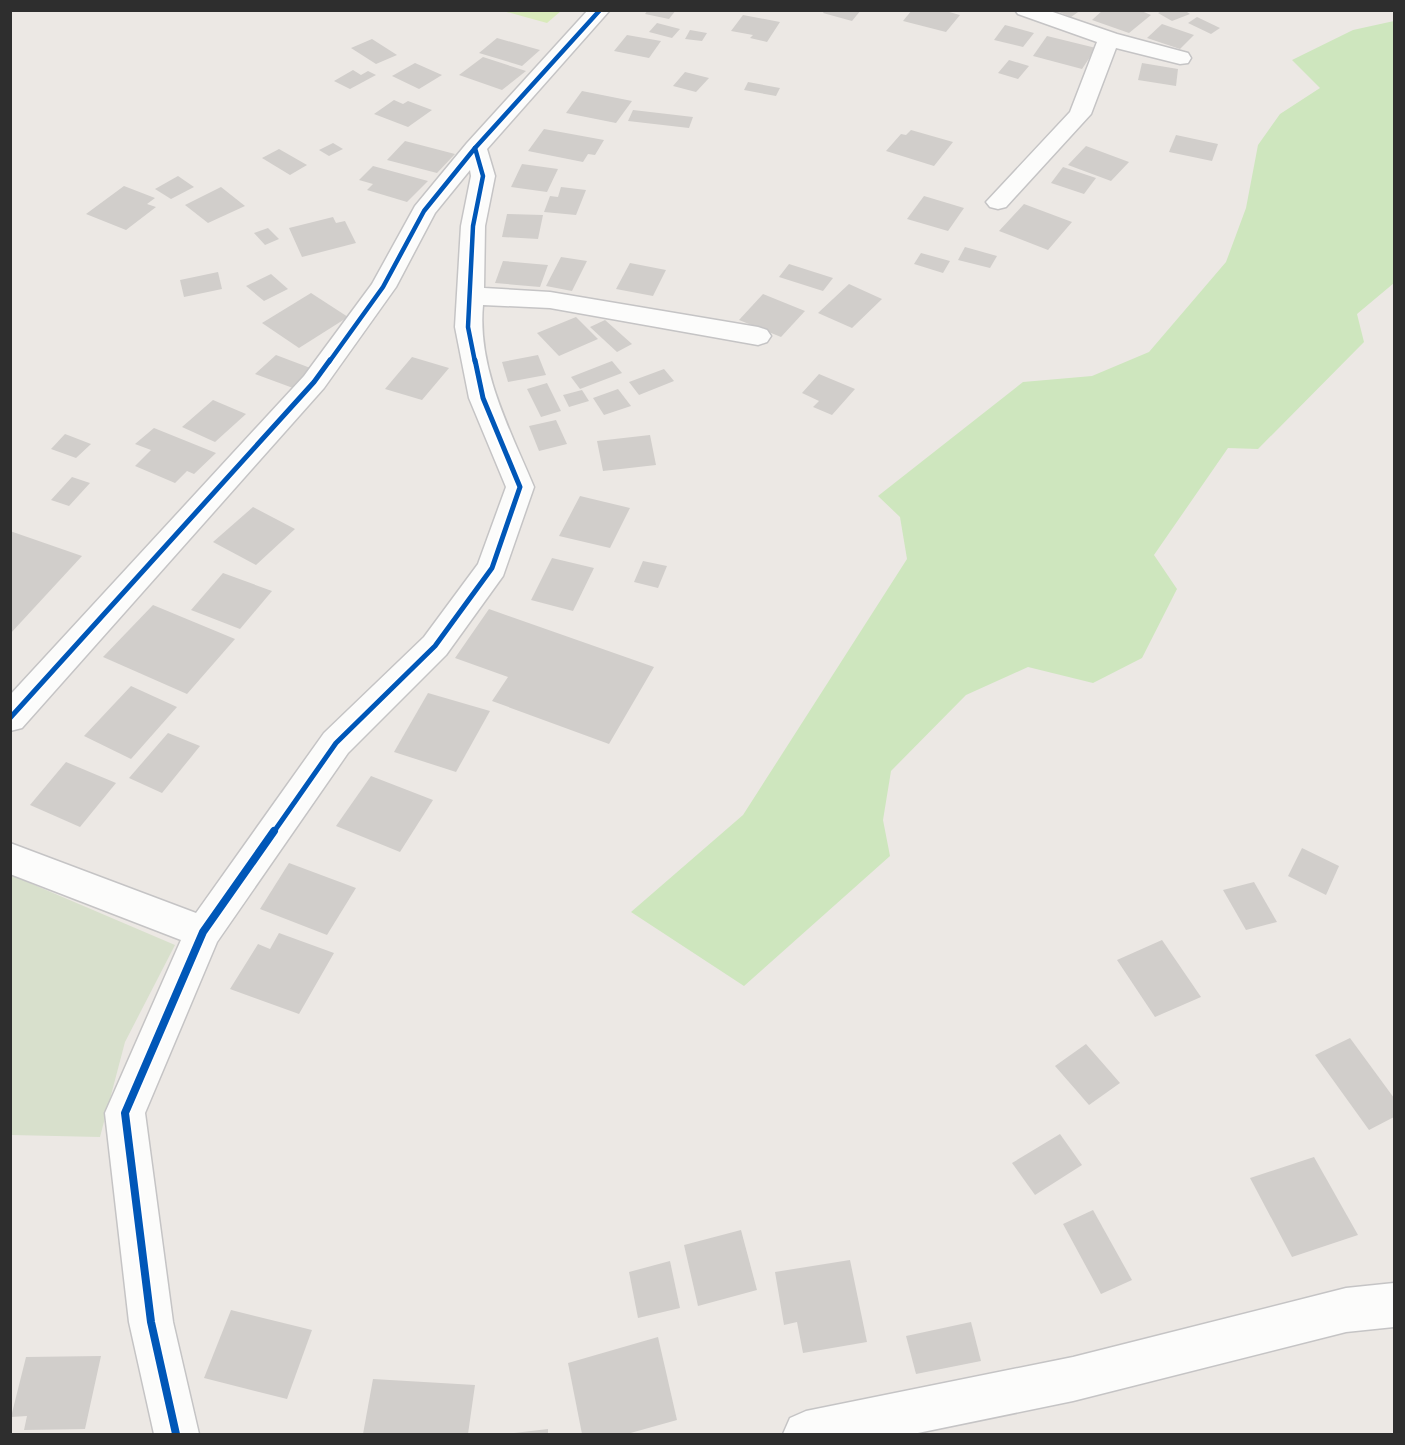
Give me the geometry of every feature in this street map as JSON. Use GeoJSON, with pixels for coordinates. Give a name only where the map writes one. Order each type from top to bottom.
{"type":"FeatureCollection","features":[{"type":"Feature","properties":{"kind":"street"},"geometry":{"type":"LineString","coordinates":[[10,718],[314,382],[383,287],[424,211],[475,148],[600,10]]}},
{"type":"Feature","properties":{"kind":"street"},"geometry":{"type":"LineString","coordinates":[[1025,10],[1109,39],[1180,58]]}},
{"type":"Feature","properties":{"kind":"street"},"geometry":{"type":"LineString","coordinates":[[998,202],[1080,114],[1109,39]]}},
{"type":"Feature","properties":{"kind":"street"},"geometry":{"type":"LineString","coordinates":[[176,1434],[151,1322],[124,1113],[203,932],[336,743],[435,646],[492,568],[520,487],[483,398],[468,327],[473,226],[483,176],[475,148]]}},
{"type":"Feature","properties":{"kind":"street"},"geometry":{"type":"LineString","coordinates":[[471,296],[550,300],[758,336]]}},
{"type":"Feature","properties":{"kind":"street"},"geometry":{"type":"LineString","coordinates":[[10,858],[203,932]]}},
{"type":"Feature","properties":{"kind":"street"},"geometry":{"type":"LineString","coordinates":[[806,1434],[1073,1379],[1346,1310],[1395,1305]]}},
{"type":"Feature","properties":{"kind":"green space"},"geometry":{"type":"Polygon","coordinates":[[[503,11],[561,11],[547,23],[503,11]]]}},
{"type":"Feature","properties":{"kind":"green space"},"geometry":{"type":"Polygon","coordinates":[[[1394,21],[1394,283],[1357,314],[1364,342],[1258,449],[1228,448],[1154,555],[1177,589],[1142,658],[1093,683],[1028,667],[966,695],[891,771],[883,820],[890,856],[744,986],[631,912],[743,815],[907,559],[900,517],[878,496],[1023,382],[1092,376],[1149,352],[1226,262],[1246,208],[1258,145],[1280,114],[1320,88],[1292,60],[1353,30],[1394,21]]]}},
{"type":"Feature","properties":{"kind":"green space"},"geometry":{"type":"Polygon","coordinates":[[[11,875],[175,945],[125,1042],[100,1137],[11,1135],[11,875]]]}},
{"type":"Feature","properties":{"kind":"building"},"geometry":{"type":"Polygon","coordinates":[[[648,10],[676,10],[669,19],[645,14],[648,10]]]}},
{"type":"Feature","properties":{"kind":"building"},"geometry":{"type":"Polygon","coordinates":[[[825,10],[861,10],[852,21],[823,13],[825,10]]]}},
{"type":"Feature","properties":{"kind":"building"},"geometry":{"type":"Polygon","coordinates":[[[912,10],[942,10],[960,15],[946,32],[903,21],[912,10]]]}},
{"type":"Feature","properties":{"kind":"building"},"geometry":{"type":"Polygon","coordinates":[[[1054,10],[1081,10],[1071,17],[1054,10]]]}},
{"type":"Feature","properties":{"kind":"building"},"geometry":{"type":"Polygon","coordinates":[[[1103,10],[1139,10],[1151,15],[1129,33],[1092,20],[1103,10]]]}},
{"type":"Feature","properties":{"kind":"building"},"geometry":{"type":"Polygon","coordinates":[[[1164,10],[1184,10],[1190,14],[1172,21],[1158,13],[1164,10]]]}},
{"type":"Feature","properties":{"kind":"building"},"geometry":{"type":"Polygon","coordinates":[[[743,15],[780,22],[767,42],[750,38],[753,35],[731,31],[743,15]]]}},
{"type":"Feature","properties":{"kind":"building"},"geometry":{"type":"Polygon","coordinates":[[[1197,17],[1220,28],[1211,34],[1188,23],[1197,17]]]}},
{"type":"Feature","properties":{"kind":"building"},"geometry":{"type":"Polygon","coordinates":[[[657,23],[680,29],[672,38],[649,32],[657,23]]]}},
{"type":"Feature","properties":{"kind":"building"},"geometry":{"type":"Polygon","coordinates":[[[1162,24],[1194,35],[1180,49],[1147,38],[1162,24]]]}},
{"type":"Feature","properties":{"kind":"building"},"geometry":{"type":"Polygon","coordinates":[[[1005,25],[1034,33],[1023,47],[994,40],[1005,25]]]}},
{"type":"Feature","properties":{"kind":"building"},"geometry":{"type":"Polygon","coordinates":[[[690,30],[707,33],[702,41],[685,39],[690,30]]]}},
{"type":"Feature","properties":{"kind":"building"},"geometry":{"type":"Polygon","coordinates":[[[627,35],[661,41],[649,58],[614,51],[627,35]]]}},
{"type":"Feature","properties":{"kind":"building"},"geometry":{"type":"Polygon","coordinates":[[[1047,36],[1096,48],[1082,69],[1033,56],[1047,36]]]}},
{"type":"Feature","properties":{"kind":"building"},"geometry":{"type":"Polygon","coordinates":[[[497,38],[540,50],[522,66],[479,53],[497,38]]]}},
{"type":"Feature","properties":{"kind":"building"},"geometry":{"type":"Polygon","coordinates":[[[372,39],[397,55],[376,64],[351,48],[372,39]]]}},
{"type":"Feature","properties":{"kind":"building"},"geometry":{"type":"Polygon","coordinates":[[[483,57],[526,71],[502,90],[459,75],[483,57]]]}},
{"type":"Feature","properties":{"kind":"building"},"geometry":{"type":"Polygon","coordinates":[[[1009,60],[1029,66],[1018,79],[998,73],[1009,60]]]}},
{"type":"Feature","properties":{"kind":"building"},"geometry":{"type":"Polygon","coordinates":[[[415,63],[442,75],[419,89],[392,76],[415,63]]]}},
{"type":"Feature","properties":{"kind":"building"},"geometry":{"type":"Polygon","coordinates":[[[1142,63],[1178,69],[1176,86],[1138,80],[1142,63]]]}},
{"type":"Feature","properties":{"kind":"building"},"geometry":{"type":"Polygon","coordinates":[[[353,70],[361,75],[368,71],[376,75],[350,89],[334,81],[353,70]]]}},
{"type":"Feature","properties":{"kind":"building"},"geometry":{"type":"Polygon","coordinates":[[[685,72],[709,78],[696,92],[673,86],[685,72]]]}},
{"type":"Feature","properties":{"kind":"building"},"geometry":{"type":"Polygon","coordinates":[[[748,82],[780,88],[776,96],[744,90],[748,82]]]}},
{"type":"Feature","properties":{"kind":"building"},"geometry":{"type":"Polygon","coordinates":[[[582,91],[632,101],[616,123],[566,113],[582,91]]]}},
{"type":"Feature","properties":{"kind":"building"},"geometry":{"type":"Polygon","coordinates":[[[394,100],[403,104],[408,101],[432,110],[408,127],[374,114],[394,100]]]}},
{"type":"Feature","properties":{"kind":"building"},"geometry":{"type":"Polygon","coordinates":[[[633,110],[693,117],[689,128],[628,121],[633,110]]]}},
{"type":"Feature","properties":{"kind":"building"},"geometry":{"type":"Polygon","coordinates":[[[544,129],[604,140],[595,155],[588,154],[583,162],[528,151],[544,129]]]}},
{"type":"Feature","properties":{"kind":"building"},"geometry":{"type":"Polygon","coordinates":[[[911,130],[953,142],[934,166],[886,151],[901,134],[906,135],[911,130]]]}},
{"type":"Feature","properties":{"kind":"building"},"geometry":{"type":"Polygon","coordinates":[[[1176,135],[1218,144],[1212,161],[1169,152],[1176,135]]]}},
{"type":"Feature","properties":{"kind":"building"},"geometry":{"type":"Polygon","coordinates":[[[405,141],[455,154],[437,173],[387,160],[405,141]]]}},
{"type":"Feature","properties":{"kind":"building"},"geometry":{"type":"Polygon","coordinates":[[[333,143],[343,149],[329,156],[319,150],[333,143]]]}},
{"type":"Feature","properties":{"kind":"building"},"geometry":{"type":"Polygon","coordinates":[[[1086,146],[1129,162],[1111,181],[1068,165],[1086,146]]]}},
{"type":"Feature","properties":{"kind":"building"},"geometry":{"type":"Polygon","coordinates":[[[279,149],[307,165],[290,175],[262,158],[279,149]]]}},
{"type":"Feature","properties":{"kind":"building"},"geometry":{"type":"Polygon","coordinates":[[[522,164],[558,169],[547,192],[511,187],[522,164]]]}},
{"type":"Feature","properties":{"kind":"building"},"geometry":{"type":"Polygon","coordinates":[[[373,166],[428,181],[407,202],[367,190],[373,184],[359,180],[373,166]]]}},
{"type":"Feature","properties":{"kind":"building"},"geometry":{"type":"Polygon","coordinates":[[[1063,167],[1096,178],[1084,194],[1051,183],[1063,167]]]}},
{"type":"Feature","properties":{"kind":"building"},"geometry":{"type":"Polygon","coordinates":[[[178,176],[194,187],[171,199],[155,189],[178,176]]]}},
{"type":"Feature","properties":{"kind":"building"},"geometry":{"type":"Polygon","coordinates":[[[124,186],[155,198],[147,204],[156,207],[126,230],[86,214],[124,186]]]}},
{"type":"Feature","properties":{"kind":"building"},"geometry":{"type":"Polygon","coordinates":[[[221,187],[245,206],[208,223],[185,205],[221,187]]]}},
{"type":"Feature","properties":{"kind":"building"},"geometry":{"type":"Polygon","coordinates":[[[561,187],[586,190],[576,215],[544,212],[550,196],[558,197],[561,187]]]}},
{"type":"Feature","properties":{"kind":"building"},"geometry":{"type":"Polygon","coordinates":[[[924,196],[964,208],[948,231],[907,219],[924,196]]]}},
{"type":"Feature","properties":{"kind":"building"},"geometry":{"type":"Polygon","coordinates":[[[1024,204],[1072,222],[1048,250],[999,231],[1024,204]]]}},
{"type":"Feature","properties":{"kind":"building"},"geometry":{"type":"Polygon","coordinates":[[[507,214],[543,215],[538,239],[502,237],[507,214]]]}},
{"type":"Feature","properties":{"kind":"building"},"geometry":{"type":"Polygon","coordinates":[[[333,217],[336,223],[345,221],[356,243],[302,257],[289,228],[333,217]]]}},
{"type":"Feature","properties":{"kind":"building"},"geometry":{"type":"Polygon","coordinates":[[[268,228],[279,239],[265,245],[254,233],[268,228]]]}},
{"type":"Feature","properties":{"kind":"building"},"geometry":{"type":"Polygon","coordinates":[[[965,247],[997,256],[990,268],[958,260],[965,247]]]}},
{"type":"Feature","properties":{"kind":"building"},"geometry":{"type":"Polygon","coordinates":[[[921,253],[950,261],[943,273],[914,264],[921,253]]]}},
{"type":"Feature","properties":{"kind":"building"},"geometry":{"type":"Polygon","coordinates":[[[561,257],[587,261],[572,291],[546,286],[561,257]]]}},
{"type":"Feature","properties":{"kind":"building"},"geometry":{"type":"Polygon","coordinates":[[[503,261],[548,265],[540,287],[495,283],[503,261]]]}},
{"type":"Feature","properties":{"kind":"building"},"geometry":{"type":"Polygon","coordinates":[[[630,263],[666,270],[653,296],[616,289],[630,263]]]}},
{"type":"Feature","properties":{"kind":"building"},"geometry":{"type":"Polygon","coordinates":[[[789,264],[833,278],[823,291],[779,277],[789,264]]]}},
{"type":"Feature","properties":{"kind":"building"},"geometry":{"type":"Polygon","coordinates":[[[218,272],[222,289],[184,297],[180,280],[218,272]]]}},
{"type":"Feature","properties":{"kind":"building"},"geometry":{"type":"Polygon","coordinates":[[[271,274],[288,289],[264,301],[246,286],[271,274]]]}},
{"type":"Feature","properties":{"kind":"building"},"geometry":{"type":"Polygon","coordinates":[[[849,284],[882,299],[852,328],[818,313],[849,284]]]}},
{"type":"Feature","properties":{"kind":"building"},"geometry":{"type":"Polygon","coordinates":[[[311,293],[348,317],[299,348],[262,323],[311,293]]]}},
{"type":"Feature","properties":{"kind":"building"},"geometry":{"type":"Polygon","coordinates":[[[763,294],[805,311],[781,337],[739,320],[763,294]]]}},
{"type":"Feature","properties":{"kind":"building"},"geometry":{"type":"Polygon","coordinates":[[[576,317],[598,339],[559,356],[537,333],[576,317]]]}},
{"type":"Feature","properties":{"kind":"building"},"geometry":{"type":"Polygon","coordinates":[[[605,320],[632,344],[617,352],[590,327],[605,320]]]}},
{"type":"Feature","properties":{"kind":"building"},"geometry":{"type":"Polygon","coordinates":[[[276,355],[313,369],[293,388],[255,374],[276,355]]]}},
{"type":"Feature","properties":{"kind":"building"},"geometry":{"type":"Polygon","coordinates":[[[538,355],[546,375],[508,382],[502,362],[538,355]]]}},
{"type":"Feature","properties":{"kind":"building"},"geometry":{"type":"Polygon","coordinates":[[[412,357],[449,368],[422,400],[385,389],[412,357]]]}},
{"type":"Feature","properties":{"kind":"building"},"geometry":{"type":"Polygon","coordinates":[[[612,361],[622,373],[580,389],[571,377],[612,361]]]}},
{"type":"Feature","properties":{"kind":"building"},"geometry":{"type":"Polygon","coordinates":[[[664,369],[674,381],[639,395],[629,382],[664,369]]]}},
{"type":"Feature","properties":{"kind":"building"},"geometry":{"type":"Polygon","coordinates":[[[819,374],[855,389],[832,415],[813,407],[819,401],[802,393],[819,374]]]}},
{"type":"Feature","properties":{"kind":"building"},"geometry":{"type":"Polygon","coordinates":[[[547,383],[561,411],[541,417],[527,389],[547,383]]]}},
{"type":"Feature","properties":{"kind":"building"},"geometry":{"type":"Polygon","coordinates":[[[618,389],[631,406],[604,415],[593,398],[618,389]]]}},
{"type":"Feature","properties":{"kind":"building"},"geometry":{"type":"Polygon","coordinates":[[[582,390],[589,401],[569,407],[563,395],[582,390]]]}},
{"type":"Feature","properties":{"kind":"building"},"geometry":{"type":"Polygon","coordinates":[[[213,400],[246,414],[215,442],[182,427],[213,400]]]}},
{"type":"Feature","properties":{"kind":"building"},"geometry":{"type":"Polygon","coordinates":[[[556,420],[567,444],[539,451],[529,426],[556,420]]]}},
{"type":"Feature","properties":{"kind":"building"},"geometry":{"type":"Polygon","coordinates":[[[154,428],[216,453],[194,474],[187,471],[175,483],[135,466],[151,450],[135,444],[154,428]]]}},
{"type":"Feature","properties":{"kind":"building"},"geometry":{"type":"Polygon","coordinates":[[[65,434],[91,444],[76,458],[51,449],[65,434]]]}},
{"type":"Feature","properties":{"kind":"building"},"geometry":{"type":"Polygon","coordinates":[[[650,435],[656,465],[603,471],[597,441],[650,435]]]}},
{"type":"Feature","properties":{"kind":"building"},"geometry":{"type":"Polygon","coordinates":[[[72,477],[90,483],[69,506],[51,500],[72,477]]]}},
{"type":"Feature","properties":{"kind":"building"},"geometry":{"type":"Polygon","coordinates":[[[580,496],[630,508],[610,548],[559,536],[580,496]]]}},
{"type":"Feature","properties":{"kind":"building"},"geometry":{"type":"Polygon","coordinates":[[[253,507],[295,529],[256,565],[213,542],[253,507]]]}},
{"type":"Feature","properties":{"kind":"building"},"geometry":{"type":"Polygon","coordinates":[[[10,531],[82,556],[10,634],[10,531]]]}},
{"type":"Feature","properties":{"kind":"building"},"geometry":{"type":"Polygon","coordinates":[[[552,558],[594,568],[573,611],[531,600],[552,558]]]}},
{"type":"Feature","properties":{"kind":"building"},"geometry":{"type":"Polygon","coordinates":[[[643,561],[667,566],[658,588],[634,582],[643,561]]]}},
{"type":"Feature","properties":{"kind":"building"},"geometry":{"type":"Polygon","coordinates":[[[223,573],[272,591],[240,629],[191,610],[223,573]]]}},
{"type":"Feature","properties":{"kind":"building"},"geometry":{"type":"Polygon","coordinates":[[[153,605],[235,639],[187,694],[103,657],[153,605]]]}},
{"type":"Feature","properties":{"kind":"building"},"geometry":{"type":"Polygon","coordinates":[[[489,609],[654,667],[609,744],[492,701],[508,677],[455,658],[489,609]]]}},
{"type":"Feature","properties":{"kind":"building"},"geometry":{"type":"Polygon","coordinates":[[[131,686],[177,707],[131,759],[84,736],[131,686]]]}},
{"type":"Feature","properties":{"kind":"building"},"geometry":{"type":"Polygon","coordinates":[[[428,693],[490,711],[456,772],[394,752],[428,693]]]}},
{"type":"Feature","properties":{"kind":"building"},"geometry":{"type":"Polygon","coordinates":[[[168,733],[200,746],[162,793],[129,778],[168,733]]]}},
{"type":"Feature","properties":{"kind":"building"},"geometry":{"type":"Polygon","coordinates":[[[66,762],[116,783],[80,827],[30,805],[66,762]]]}},
{"type":"Feature","properties":{"kind":"building"},"geometry":{"type":"Polygon","coordinates":[[[371,776],[433,800],[400,852],[336,826],[371,776]]]}},
{"type":"Feature","properties":{"kind":"building"},"geometry":{"type":"Polygon","coordinates":[[[1302,848],[1339,866],[1326,895],[1288,876],[1302,848]]]}},
{"type":"Feature","properties":{"kind":"building"},"geometry":{"type":"Polygon","coordinates":[[[289,863],[356,888],[327,935],[260,909],[289,863]]]}},
{"type":"Feature","properties":{"kind":"building"},"geometry":{"type":"Polygon","coordinates":[[[1254,882],[1277,922],[1246,930],[1223,890],[1254,882]]]}},
{"type":"Feature","properties":{"kind":"building"},"geometry":{"type":"Polygon","coordinates":[[[279,933],[334,953],[299,1014],[230,989],[258,944],[270,949],[279,933]]]}},
{"type":"Feature","properties":{"kind":"building"},"geometry":{"type":"Polygon","coordinates":[[[1162,940],[1201,997],[1155,1017],[1117,960],[1162,940]]]}},
{"type":"Feature","properties":{"kind":"building"},"geometry":{"type":"Polygon","coordinates":[[[1350,1038],[1394,1098],[1394,1117],[1369,1130],[1315,1055],[1350,1038]]]}},
{"type":"Feature","properties":{"kind":"building"},"geometry":{"type":"Polygon","coordinates":[[[1086,1044],[1120,1083],[1089,1105],[1055,1066],[1086,1044]]]}},
{"type":"Feature","properties":{"kind":"building"},"geometry":{"type":"Polygon","coordinates":[[[1060,1134],[1082,1165],[1035,1195],[1012,1163],[1060,1134]]]}},
{"type":"Feature","properties":{"kind":"building"},"geometry":{"type":"Polygon","coordinates":[[[1314,1157],[1358,1235],[1292,1257],[1250,1178],[1314,1157]]]}},
{"type":"Feature","properties":{"kind":"building"},"geometry":{"type":"Polygon","coordinates":[[[1093,1210],[1132,1280],[1101,1294],[1063,1224],[1093,1210]]]}},
{"type":"Feature","properties":{"kind":"building"},"geometry":{"type":"Polygon","coordinates":[[[741,1230],[757,1290],[698,1306],[684,1245],[741,1230]]]}},
{"type":"Feature","properties":{"kind":"building"},"geometry":{"type":"Polygon","coordinates":[[[850,1260],[867,1342],[803,1353],[797,1322],[784,1325],[775,1272],[850,1260]]]}},
{"type":"Feature","properties":{"kind":"building"},"geometry":{"type":"Polygon","coordinates":[[[670,1261],[680,1308],[638,1318],[629,1272],[670,1261]]]}},
{"type":"Feature","properties":{"kind":"building"},"geometry":{"type":"Polygon","coordinates":[[[231,1310],[312,1330],[287,1399],[204,1378],[231,1310]]]}},
{"type":"Feature","properties":{"kind":"building"},"geometry":{"type":"Polygon","coordinates":[[[971,1322],[981,1361],[916,1374],[906,1336],[971,1322]]]}},
{"type":"Feature","properties":{"kind":"building"},"geometry":{"type":"Polygon","coordinates":[[[658,1337],[677,1420],[627,1434],[582,1434],[568,1363],[658,1337]]]}},
{"type":"Feature","properties":{"kind":"building"},"geometry":{"type":"Polygon","coordinates":[[[101,1356],[85,1429],[24,1430],[27,1416],[11,1417],[26,1357],[101,1356]]]}},
{"type":"Feature","properties":{"kind":"building"},"geometry":{"type":"Polygon","coordinates":[[[373,1379],[475,1385],[468,1434],[363,1434],[373,1379]]]}},
{"type":"Feature","properties":{"kind":"building"},"geometry":{"type":"Polygon","coordinates":[[[548,1429],[548,1434],[514,1434],[514,1433],[548,1429]]]}},
{"type":"Feature","properties":{"kind":"cycle path"},"geometry":{"type":"LineString","coordinates":[[10,718],[314,382],[383,287],[424,211],[475,148],[600,10]]}},
{"type":"Feature","properties":{"kind":"cycle path"},"geometry":{"type":"LineString","coordinates":[[176,1434],[151,1322],[125,1113],[203,932],[336,743],[435,646],[492,568],[520,487],[483,398],[468,327],[473,226],[483,176],[475,148]]}}]}
